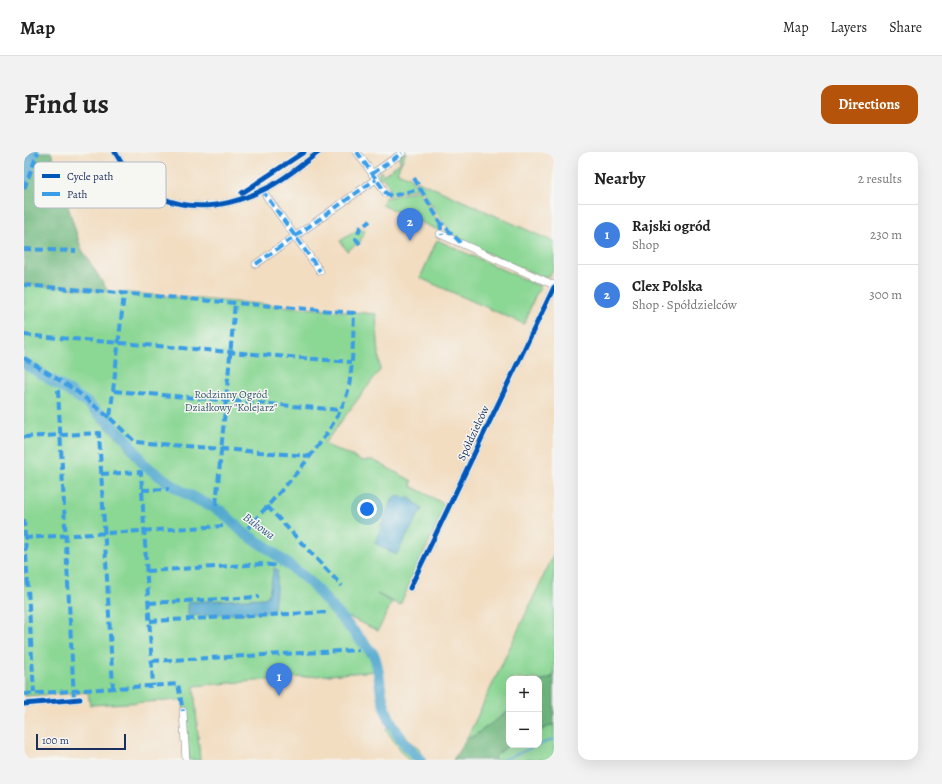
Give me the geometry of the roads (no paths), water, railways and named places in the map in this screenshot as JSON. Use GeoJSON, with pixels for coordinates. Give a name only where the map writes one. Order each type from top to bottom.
{"type":"FeatureCollection","features":[{"type":"Feature","properties":{"kind":"street"},"geometry":{"type":"LineString","coordinates":[[115,152],[121,162]]}},
{"type":"Feature","properties":{"kind":"street"},"geometry":{"type":"LineString","coordinates":[[166,199],[177,203],[198,207],[221,205],[262,190],[319,152]]}},
{"type":"Feature","properties":{"kind":"street"},"geometry":{"type":"LineString","coordinates":[[356,152],[386,193]]}},
{"type":"Feature","properties":{"kind":"street"},"geometry":{"type":"LineString","coordinates":[[256,264],[374,177],[402,153]]}},
{"type":"Feature","properties":{"kind":"street"},"geometry":{"type":"LineString","coordinates":[[262,190],[320,271]]}},
{"type":"Feature","properties":{"kind":"street","name":"Spółdzielców"},"geometry":{"type":"LineString","coordinates":[[410,588],[554,286],[440,234]]}},
{"type":"Feature","properties":{"kind":"street"},"geometry":{"type":"LineString","coordinates":[[24,704],[80,699]]}},
{"type":"Feature","properties":{"kind":"street"},"geometry":{"type":"LineString","coordinates":[[183,711],[186,760]]}},
{"type":"Feature","properties":{"kind":"water"},"geometry":{"type":"Polygon","coordinates":[[[395,496],[410,498],[422,509],[396,555],[375,543],[389,506],[395,496]]]}},
{"type":"Feature","properties":{"kind":"water"},"geometry":{"type":"Polygon","coordinates":[[[274,568],[278,570],[274,608],[271,612],[188,616],[188,602],[265,598],[269,594],[274,568]]]}},
{"type":"Feature","properties":{"kind":"waterway","name":"Bukowa"},"geometry":{"type":"LineString","coordinates":[[24,180],[34,152]]}},
{"type":"Feature","properties":{"kind":"waterway","name":"Bukowa"},"geometry":{"type":"LineString","coordinates":[[24,363],[86,402],[125,437],[144,465],[181,491],[222,512],[244,533],[269,549],[310,582],[374,655],[385,709],[397,733],[420,760]]}},
{"type":"Feature","properties":{"kind":"waterway"},"geometry":{"type":"LineString","coordinates":[[542,744],[554,739]]}},
{"type":"Feature","properties":{"kind":"waterway"},"geometry":{"type":"LineString","coordinates":[[502,760],[532,748]]}},
{"type":"Feature","properties":{"kind":"place","name":"Clex Polska"},"geometry":{"type":"Point","coordinates":[410,241]}},
{"type":"Feature","properties":{"kind":"place","name":"Rajski ogród"},"geometry":{"type":"Point","coordinates":[279,696]}},
{"type":"Feature","properties":{"kind":"park label","name":"Rodzinny Ogród Działkowy \"Kolejarz\""},"geometry":{"type":"Point","coordinates":[231,400]}}]}
